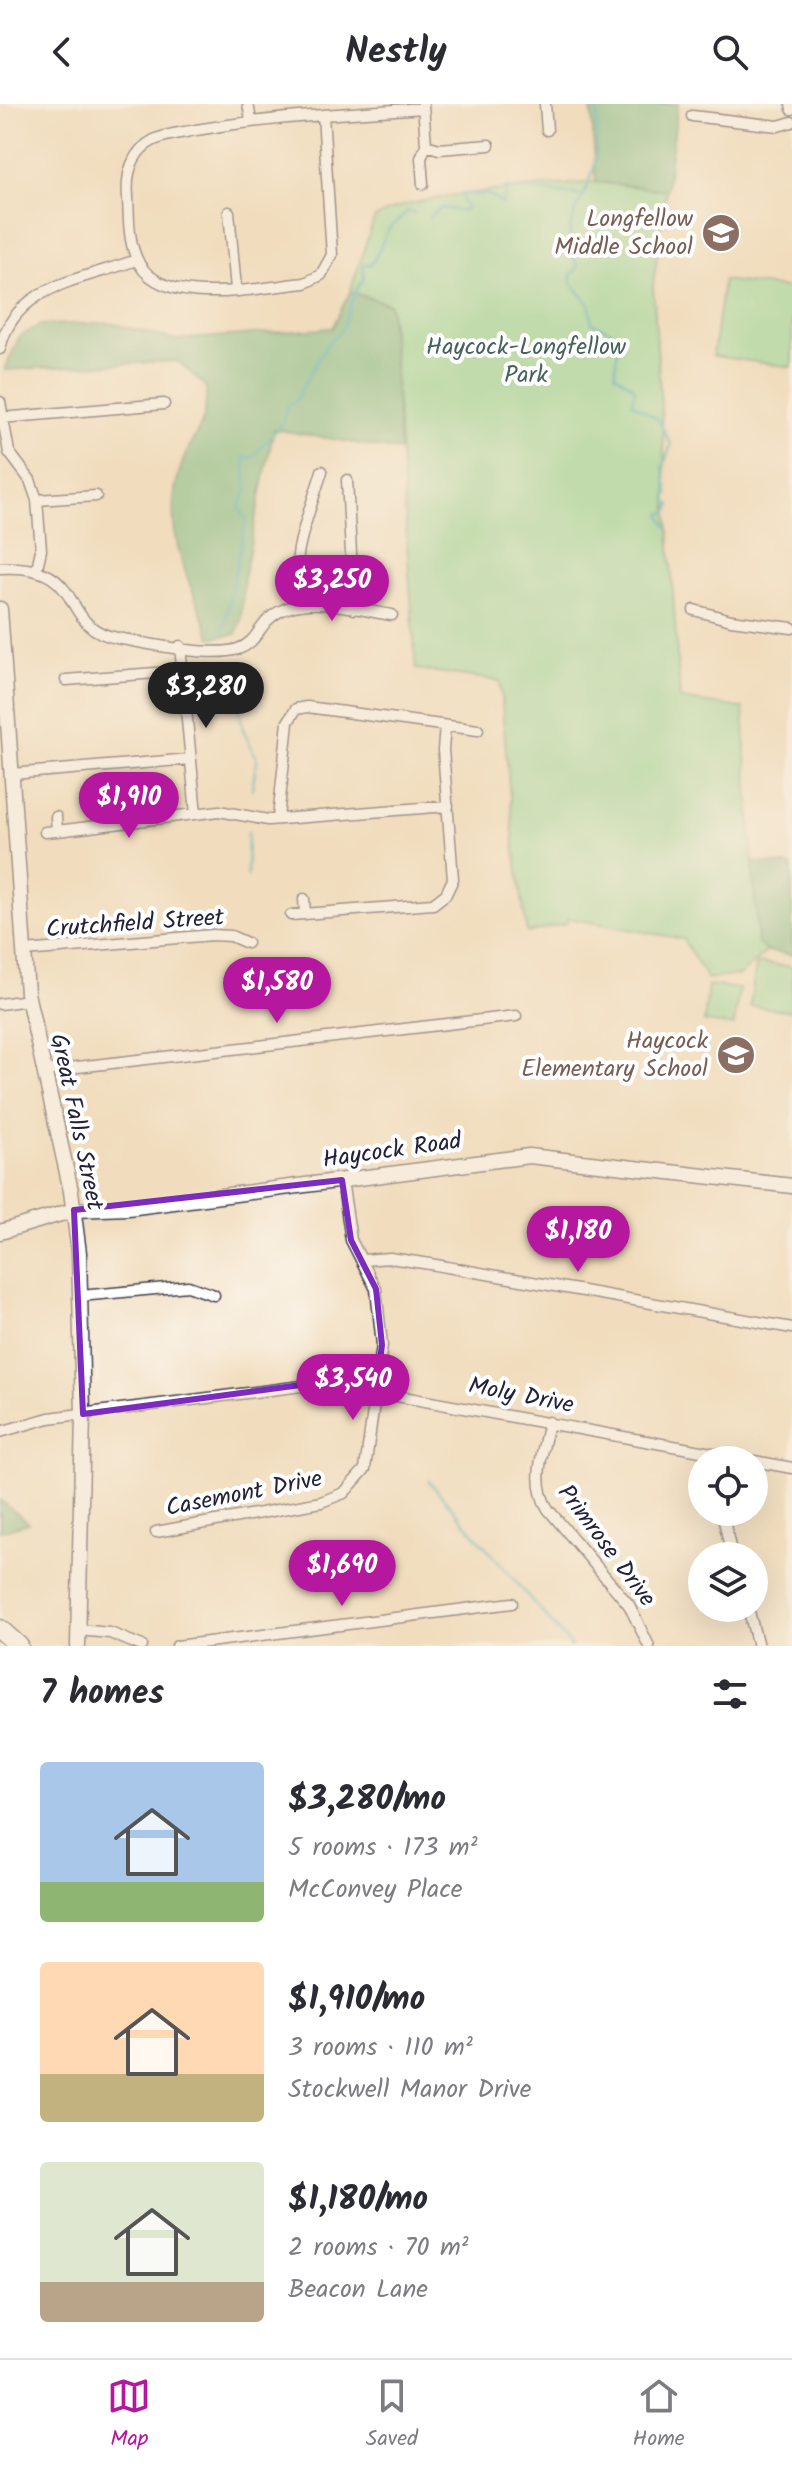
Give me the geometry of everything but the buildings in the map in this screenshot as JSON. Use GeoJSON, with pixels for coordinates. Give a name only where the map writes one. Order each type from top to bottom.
{"type":"FeatureCollection","features":[{"type":"Feature","properties":{"kind":"highway"},"geometry":{"type":"LineString","coordinates":[[0,1629],[19,1646]]}},
{"type":"Feature","properties":{"kind":"highway"},"geometry":{"type":"LineString","coordinates":[[0,1642],[5,1646]]}},
{"type":"Feature","properties":{"kind":"main road","name":"Great Falls Street"},"geometry":{"type":"LineString","coordinates":[[0,609],[28,1000],[74,1210],[83,1414],[78,1646]]}},
{"type":"Feature","properties":{"kind":"main road","name":"Haycock Road"},"geometry":{"type":"LineString","coordinates":[[0,1232],[74,1210],[128,1208],[529,1156],[792,1186]]}},
{"type":"Feature","properties":{"kind":"street"},"geometry":{"type":"LineString","coordinates":[[248,104],[251,120]]}},
{"type":"Feature","properties":{"kind":"street"},"geometry":{"type":"LineString","coordinates":[[545,104],[547,130]]}},
{"type":"Feature","properties":{"kind":"street"},"geometry":{"type":"LineString","coordinates":[[323,115],[332,255],[327,268],[305,283],[192,292],[171,288],[151,277],[136,260],[131,241],[127,179],[139,152],[165,136],[251,120],[423,106],[426,145],[421,158],[423,184]]}},
{"type":"Feature","properties":{"kind":"street"},"geometry":{"type":"LineString","coordinates":[[692,116],[778,126],[792,122]]}},
{"type":"Feature","properties":{"kind":"street"},"geometry":{"type":"LineString","coordinates":[[426,145],[439,149],[489,145]]}},
{"type":"Feature","properties":{"kind":"street"},"geometry":{"type":"LineString","coordinates":[[229,212],[236,289]]}},
{"type":"Feature","properties":{"kind":"street"},"geometry":{"type":"LineString","coordinates":[[0,349],[12,316],[36,296],[136,260]]}},
{"type":"Feature","properties":{"kind":"street"},"geometry":{"type":"LineString","coordinates":[[0,402],[9,452],[30,480],[37,500],[41,550],[37,568]]}},
{"type":"Feature","properties":{"kind":"street"},"geometry":{"type":"LineString","coordinates":[[1,418],[164,404]]}},
{"type":"Feature","properties":{"kind":"street"},"geometry":{"type":"LineString","coordinates":[[301,605],[296,587],[301,542],[322,471]]}},
{"type":"Feature","properties":{"kind":"street"},"geometry":{"type":"LineString","coordinates":[[347,480],[354,609]]}},
{"type":"Feature","properties":{"kind":"street"},"geometry":{"type":"LineString","coordinates":[[37,500],[96,496]]}},
{"type":"Feature","properties":{"kind":"street"},"geometry":{"type":"LineString","coordinates":[[0,568],[37,568],[64,588],[93,629],[113,637],[216,651],[238,649],[258,636],[269,619],[301,605],[392,615]]}},
{"type":"Feature","properties":{"kind":"street"},"geometry":{"type":"LineString","coordinates":[[694,610],[731,620],[792,628]]}},
{"type":"Feature","properties":{"kind":"street"},"geometry":{"type":"LineString","coordinates":[[180,646],[196,814]]}},
{"type":"Feature","properties":{"kind":"street"},"geometry":{"type":"LineString","coordinates":[[66,680],[181,671]]}},
{"type":"Feature","properties":{"kind":"street"},"geometry":{"type":"LineString","coordinates":[[278,819],[288,722],[296,709],[307,707],[478,730]]}},
{"type":"Feature","properties":{"kind":"street"},"geometry":{"type":"LineString","coordinates":[[291,915],[439,901],[453,879],[443,750],[445,726]]}},
{"type":"Feature","properties":{"kind":"street"},"geometry":{"type":"LineString","coordinates":[[12,774],[191,759]]}},
{"type":"Feature","properties":{"kind":"street"},"geometry":{"type":"LineString","coordinates":[[45,832],[227,810],[260,819],[278,819],[448,806]]}},
{"type":"Feature","properties":{"kind":"street"},"geometry":{"type":"LineString","coordinates":[[56,817],[57,831]]}},
{"type":"Feature","properties":{"kind":"street"},"geometry":{"type":"LineString","coordinates":[[304,899],[305,914]]}},
{"type":"Feature","properties":{"kind":"street","name":"Crutchfield Street"},"geometry":{"type":"LineString","coordinates":[[25,951],[213,935],[231,936],[247,943]]}},
{"type":"Feature","properties":{"kind":"street"},"geometry":{"type":"LineString","coordinates":[[0,1004],[28,1000]]}},
{"type":"Feature","properties":{"kind":"street"},"geometry":{"type":"LineString","coordinates":[[43,1071],[516,1016]]}},
{"type":"Feature","properties":{"kind":"street","name":"Casemont Drive"},"geometry":{"type":"LineString","coordinates":[[156,1532],[321,1502],[344,1493],[359,1478],[368,1459],[381,1325],[376,1289],[351,1240],[342,1180]]}},
{"type":"Feature","properties":{"kind":"street"},"geometry":{"type":"LineString","coordinates":[[362,1260],[390,1258],[430,1264],[792,1328]]}},
{"type":"Feature","properties":{"kind":"street"},"geometry":{"type":"LineString","coordinates":[[80,1296],[188,1286],[214,1295]]}},
{"type":"Feature","properties":{"kind":"street","name":"Moly Drive"},"geometry":{"type":"LineString","coordinates":[[0,1432],[83,1414],[308,1384],[344,1384],[688,1449]]}},
{"type":"Feature","properties":{"kind":"street","name":"Primrose Drive"},"geometry":{"type":"LineString","coordinates":[[549,1422],[539,1478],[541,1496],[548,1509],[629,1605],[649,1646]]}},
{"type":"Feature","properties":{"kind":"street","name":"Moly Drive"},"geometry":{"type":"LineString","coordinates":[[768,1463],[792,1468]]}},
{"type":"Feature","properties":{"kind":"street"},"geometry":{"type":"LineString","coordinates":[[177,1646],[512,1603]]}},
{"type":"Feature","properties":{"kind":"street"},"geometry":{"type":"LineString","coordinates":[[752,1622],[758,1646]]}},
{"type":"Feature","properties":{"kind":"street"},"geometry":{"type":"LineString","coordinates":[[78,1630],[110,1633],[142,1646]]}},
{"type":"Feature","properties":{"kind":"highlighted area"},"geometry":{"type":"Polygon","coordinates":[[[342,1180],[351,1240],[376,1289],[382,1345],[376,1389],[308,1384],[83,1414],[74,1210],[342,1180]]]}},
{"type":"Feature","properties":{"kind":"green space"},"geometry":{"type":"Polygon","coordinates":[[[591,104],[678,104],[666,190],[596,182],[591,104]]]}},
{"type":"Feature","properties":{"kind":"green space","name":"Haycock-Longfellow Park"},"geometry":{"type":"Polygon","coordinates":[[[596,182],[666,190],[653,285],[680,699],[743,708],[758,943],[767,951],[740,975],[707,979],[683,939],[567,918],[567,923],[527,933],[514,844],[500,681],[416,669],[390,304],[350,292],[374,219],[390,210],[445,197],[596,182]]]}},
{"type":"Feature","properties":{"kind":"green space"},"geometry":{"type":"Polygon","coordinates":[[[723,280],[792,289],[792,367],[713,356],[723,280]]]}},
{"type":"Feature","properties":{"kind":"green space"},"geometry":{"type":"Polygon","coordinates":[[[350,292],[390,304],[400,451],[274,429],[244,576],[241,621],[236,634],[211,638],[179,552],[173,509],[183,461],[203,420],[206,387],[178,361],[5,370],[19,337],[40,325],[111,323],[175,340],[332,328],[350,292]]]}},
{"type":"Feature","properties":{"kind":"green space"},"geometry":{"type":"Polygon","coordinates":[[[753,862],[792,866],[792,955],[767,951],[758,944],[753,862]]]}},
{"type":"Feature","properties":{"kind":"green space"},"geometry":{"type":"Polygon","coordinates":[[[756,965],[792,967],[792,1011],[750,1006],[756,965]]]}},
{"type":"Feature","properties":{"kind":"green space"},"geometry":{"type":"Polygon","coordinates":[[[708,985],[739,989],[734,1026],[704,1022],[708,985]]]}},
{"type":"Feature","properties":{"kind":"green space"},"geometry":{"type":"Polygon","coordinates":[[[0,1500],[29,1523],[0,1531],[0,1500]]]}},
{"type":"Feature","properties":{"kind":"waterway"},"geometry":{"type":"LineString","coordinates":[[597,104],[594,167],[571,227],[572,252],[578,267],[571,275],[571,282],[590,305],[592,323],[614,332],[618,343],[615,374],[635,388],[632,403],[659,420],[671,445],[663,467],[668,493],[666,501],[671,505],[669,511],[661,514],[667,527]]}},
{"type":"Feature","properties":{"kind":"waterway"},"geometry":{"type":"LineString","coordinates":[[429,217],[441,208],[463,211],[467,208],[462,199],[464,194],[489,195],[503,204],[506,188],[582,196]]}},
{"type":"Feature","properties":{"kind":"waterway"},"geometry":{"type":"LineString","coordinates":[[223,631],[246,520],[239,507],[247,491],[244,457],[252,458],[282,423],[287,406],[295,401],[327,344],[342,330],[356,290],[364,278],[363,265],[371,264],[391,226],[407,211],[415,213]]}},
{"type":"Feature","properties":{"kind":"waterway"},"geometry":{"type":"LineString","coordinates":[[236,685],[243,729],[257,760],[252,789]]}},
{"type":"Feature","properties":{"kind":"waterway"},"geometry":{"type":"LineString","coordinates":[[247,876],[248,832]]}},
{"type":"Feature","properties":{"kind":"waterway"},"geometry":{"type":"LineString","coordinates":[[429,1481],[571,1646]]}},
{"type":"Feature","properties":{"kind":"place","name":"Longfellow Middle School"},"geometry":{"type":"Point","coordinates":[721,233]}},
{"type":"Feature","properties":{"kind":"place","name":"Haycock Elementary School"},"geometry":{"type":"Point","coordinates":[736,1055]}}]}
